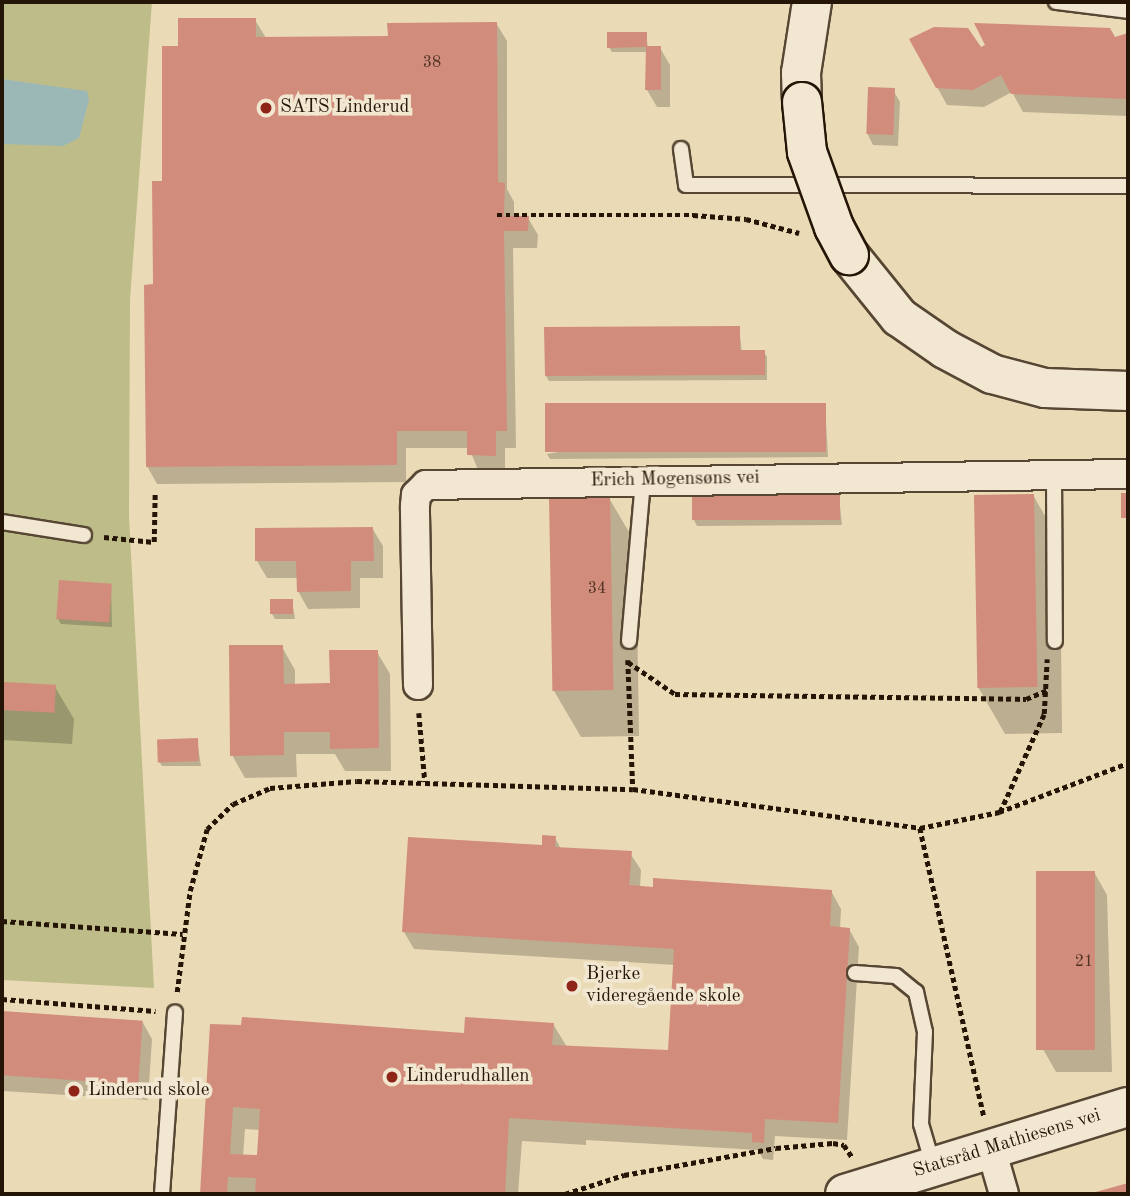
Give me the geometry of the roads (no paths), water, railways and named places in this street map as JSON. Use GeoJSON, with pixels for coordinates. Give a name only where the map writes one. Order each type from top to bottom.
{"type":"FeatureCollection","features":[{"type":"Feature","properties":{"kind":"street"},"geometry":{"type":"LineString","coordinates":[[812,2],[801,73],[807,152],[834,227],[849,254],[899,317],[945,349],[992,374],[1045,388],[1128,391]]}},
{"type":"Feature","properties":{"kind":"street","name":"Erich Mogensøns vei"},"geometry":{"type":"LineString","coordinates":[[418,685],[415,506],[419,489],[443,484],[1128,474]]}},
{"type":"Feature","properties":{"kind":"street","name":"Statsråd Mathiesens vei"},"geometry":{"type":"LineString","coordinates":[[849,1180],[934,1167],[988,1137],[1128,1107]]}},
{"type":"Feature","properties":{"kind":"street"},"geometry":{"type":"LineString","coordinates":[[988,1137],[1004,1194]]}},
{"type":"Feature","properties":{"kind":"lane"},"geometry":{"type":"LineString","coordinates":[[1056,2],[1128,11]]}},
{"type":"Feature","properties":{"kind":"lane"},"geometry":{"type":"LineString","coordinates":[[681,149],[686,185],[1128,186]]}},
{"type":"Feature","properties":{"kind":"lane"},"geometry":{"type":"LineString","coordinates":[[1054,474],[1055,641]]}},
{"type":"Feature","properties":{"kind":"lane"},"geometry":{"type":"LineString","coordinates":[[629,641],[643,480]]}},
{"type":"Feature","properties":{"kind":"lane"},"geometry":{"type":"LineString","coordinates":[[2,522],[84,535]]}},
{"type":"Feature","properties":{"kind":"lane"},"geometry":{"type":"LineString","coordinates":[[855,973],[896,976],[916,992],[925,1032],[921,1124],[934,1167]]}},
{"type":"Feature","properties":{"kind":"lane"},"geometry":{"type":"LineString","coordinates":[[162,1194],[176,1012]]}},
{"type":"Feature","properties":{"kind":"water"},"geometry":{"type":"Polygon","coordinates":[[[2,79],[87,91],[89,100],[79,138],[63,146],[2,144],[2,79]]]}},
{"type":"Feature","properties":{"kind":"place","name":"SATS Linderud"},"geometry":{"type":"Point","coordinates":[266,108]}},
{"type":"Feature","properties":{"kind":"place","name":"Bjerke videregående skole"},"geometry":{"type":"Point","coordinates":[572,986]}},
{"type":"Feature","properties":{"kind":"place","name":"Linderudhallen"},"geometry":{"type":"Point","coordinates":[392,1077]}},
{"type":"Feature","properties":{"kind":"place","name":"Linderud skole"},"geometry":{"type":"Point","coordinates":[74,1091]}}]}
